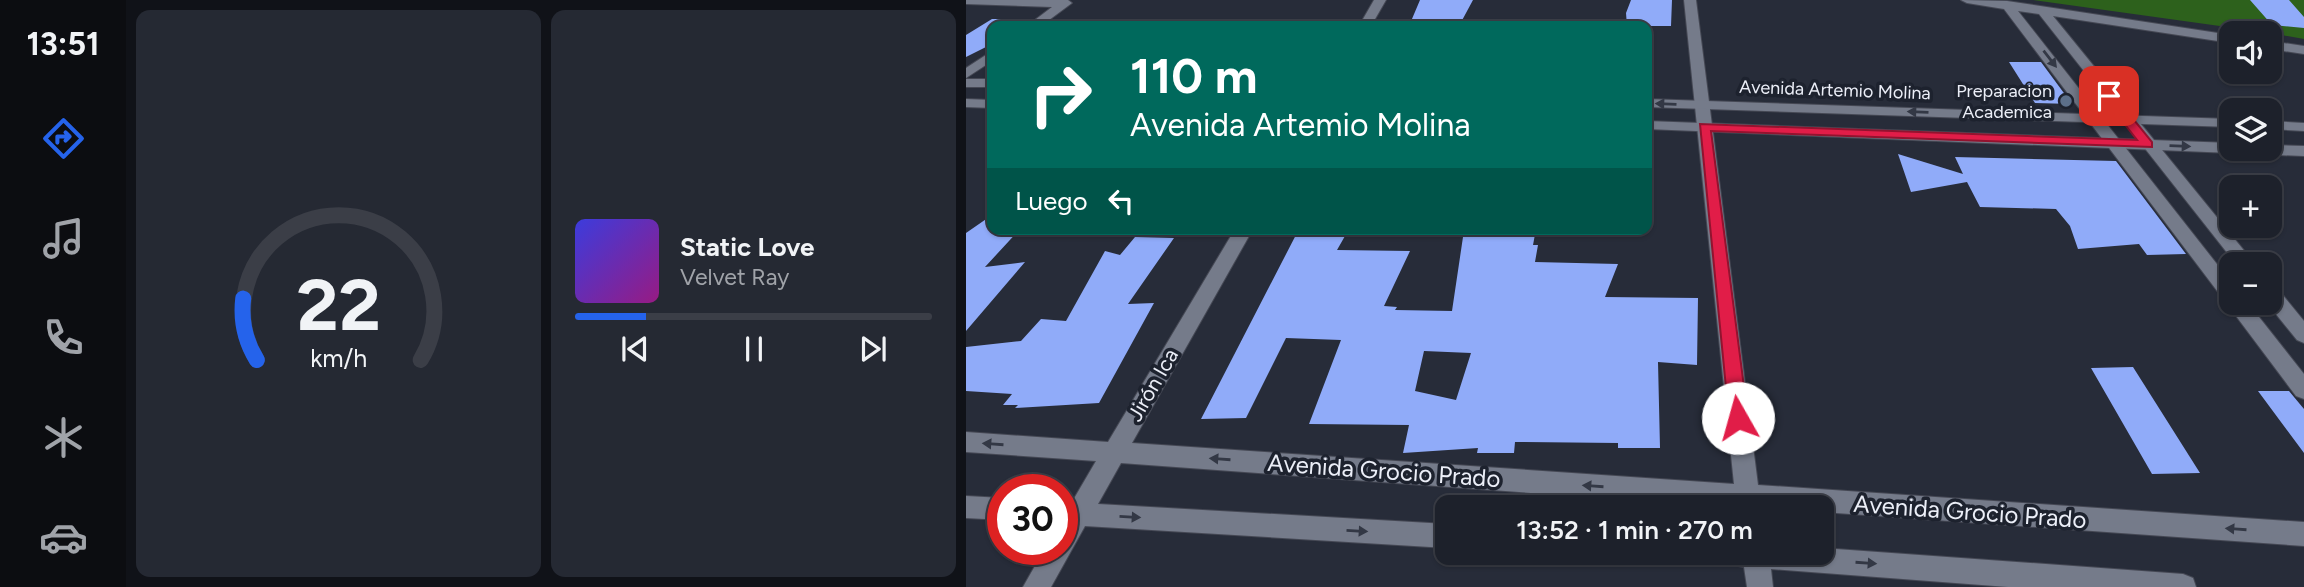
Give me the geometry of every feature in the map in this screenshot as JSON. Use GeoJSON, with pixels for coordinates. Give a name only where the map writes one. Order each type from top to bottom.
{"type":"FeatureCollection","features":[{"type":"Feature","properties":{"kind":"street"},"geometry":{"type":"LineString","coordinates":[[1368,21],[1380,0]]}},
{"type":"Feature","properties":{"kind":"street"},"geometry":{"type":"LineString","coordinates":[[1690,0],[1747,495]]}},
{"type":"Feature","properties":{"kind":"street"},"geometry":{"type":"LineString","coordinates":[[1967,0],[2219,37]]}},
{"type":"Feature","properties":{"kind":"street"},"geometry":{"type":"LineString","coordinates":[[966,1],[1067,2]]}},
{"type":"Feature","properties":{"kind":"street"},"geometry":{"type":"LineString","coordinates":[[1039,21],[1067,2]]}},
{"type":"Feature","properties":{"kind":"street"},"geometry":{"type":"LineString","coordinates":[[2007,5],[2219,279]]}},
{"type":"Feature","properties":{"kind":"street"},"geometry":{"type":"LineString","coordinates":[[2042,10],[2236,252]]}},
{"type":"Feature","properties":{"kind":"street"},"geometry":{"type":"LineString","coordinates":[[2282,47],[2304,50]]}},
{"type":"Feature","properties":{"kind":"street"},"geometry":{"type":"LineString","coordinates":[[966,74],[987,59]]}},
{"type":"Feature","properties":{"kind":"street"},"geometry":{"type":"LineString","coordinates":[[966,83],[987,83]]}},
{"type":"Feature","properties":{"kind":"street"},"geometry":{"type":"LineString","coordinates":[[966,103],[987,104]]}},
{"type":"Feature","properties":{"kind":"street","name":"Avenida Artemio Molina"},"geometry":{"type":"LineString","coordinates":[[1652,103],[2219,122]]}},
{"type":"Feature","properties":{"kind":"street","name":"Avenida Artemio Molina"},"geometry":{"type":"LineString","coordinates":[[1652,125],[2219,147]]}},
{"type":"Feature","properties":{"kind":"street"},"geometry":{"type":"LineString","coordinates":[[2282,126],[2304,127]]}},
{"type":"Feature","properties":{"kind":"street"},"geometry":{"type":"LineString","coordinates":[[2282,150],[2304,151]]}},
{"type":"Feature","properties":{"kind":"street","name":"Jirón Ica"},"geometry":{"type":"LineString","coordinates":[[1078,503],[1114,452],[1241,235]]}},
{"type":"Feature","properties":{"kind":"street"},"geometry":{"type":"LineString","coordinates":[[2282,308],[2304,335]]}},
{"type":"Feature","properties":{"kind":"street"},"geometry":{"type":"LineString","coordinates":[[2246,315],[2304,390]]}},
{"type":"Feature","properties":{"kind":"street","name":"Avenida Grocio Prado"},"geometry":{"type":"LineString","coordinates":[[966,442],[1659,495]]}},
{"type":"Feature","properties":{"kind":"street"},"geometry":{"type":"LineString","coordinates":[[966,507],[987,508]]}},
{"type":"Feature","properties":{"kind":"street","name":"Avenida Grocio Prado"},"geometry":{"type":"LineString","coordinates":[[1834,507],[2304,534]]}},
{"type":"Feature","properties":{"kind":"street"},"geometry":{"type":"LineString","coordinates":[[1078,514],[1435,535]]}},
{"type":"Feature","properties":{"kind":"street"},"geometry":{"type":"LineString","coordinates":[[1834,560],[2183,587]]}},
{"type":"Feature","properties":{"kind":"street"},"geometry":{"type":"LineString","coordinates":[[1036,587],[1049,565]]}},
{"type":"Feature","properties":{"kind":"street"},"geometry":{"type":"LineString","coordinates":[[1757,565],[1759,587]]}},
{"type":"Feature","properties":{"kind":"green space"},"geometry":{"type":"Polygon","coordinates":[[[2033,0],[2304,0],[2304,39],[2282,35],[2282,21],[2219,21],[2219,26],[2033,0]]]}},
{"type":"Feature","properties":{"kind":"building"},"geometry":{"type":"Polygon","coordinates":[[[1420,0],[1473,0],[1462,21],[1411,21],[1420,0]]]}},
{"type":"Feature","properties":{"kind":"building"},"geometry":{"type":"Polygon","coordinates":[[[1631,0],[1672,0],[1671,26],[1652,26],[1652,21],[1627,21],[1626,13],[1631,0]]]}},
{"type":"Feature","properties":{"kind":"building"},"geometry":{"type":"Polygon","coordinates":[[[2250,0],[2289,0],[2304,17],[2304,28],[2282,26],[2282,21],[2268,21],[2250,0]]]}},
{"type":"Feature","properties":{"kind":"building"},"geometry":{"type":"Polygon","coordinates":[[[992,19],[1032,19],[1030,21],[989,21],[992,19]]]}},
{"type":"Feature","properties":{"kind":"building"},"geometry":{"type":"Polygon","coordinates":[[[987,22],[987,46],[966,57],[966,35],[987,22]]]}},
{"type":"Feature","properties":{"kind":"building"},"geometry":{"type":"Polygon","coordinates":[[[2009,62],[2041,62],[2072,104],[2035,103],[2009,62]]]}},
{"type":"Feature","properties":{"kind":"building"},"geometry":{"type":"Polygon","coordinates":[[[1898,154],[1963,174],[1955,157],[2116,161],[2186,254],[2147,255],[2139,244],[2078,249],[2070,226],[2056,209],[1980,207],[1967,182],[1911,192],[1898,154]]]}},
{"type":"Feature","properties":{"kind":"building"},"geometry":{"type":"Polygon","coordinates":[[[987,218],[987,235],[1014,235],[985,267],[1025,262],[966,331],[966,233],[987,218]]]}},
{"type":"Feature","properties":{"kind":"building"},"geometry":{"type":"Polygon","coordinates":[[[1296,235],[1346,235],[1337,250],[1410,251],[1384,306],[1397,307],[1395,310],[1452,311],[1463,237],[1478,235],[1535,235],[1533,245],[1538,245],[1535,262],[1618,264],[1605,297],[1698,298],[1697,365],[1658,362],[1660,448],[1618,448],[1618,443],[1515,442],[1514,453],[1477,453],[1478,448],[1403,453],[1409,425],[1309,424],[1341,340],[1286,338],[1246,418],[1201,419],[1296,235]],[[1424,351],[1415,391],[1456,400],[1471,353],[1424,351]]]}},
{"type":"Feature","properties":{"kind":"building"},"geometry":{"type":"Polygon","coordinates":[[[1135,237],[1174,238],[1128,304],[1154,303],[1099,403],[1015,408],[1018,405],[1003,405],[1012,394],[966,391],[966,347],[1021,341],[1041,319],[1066,321],[1105,251],[1120,255],[1135,237]]]}},
{"type":"Feature","properties":{"kind":"building"},"geometry":{"type":"Polygon","coordinates":[[[2133,367],[2200,473],[2152,474],[2091,368],[2133,367]]]}},
{"type":"Feature","properties":{"kind":"building"},"geometry":{"type":"Polygon","coordinates":[[[2258,391],[2289,391],[2304,409],[2304,453],[2258,391]]]}},
{"type":"Feature","properties":{"kind":"place","name":"Preparacion Academica"},"geometry":{"type":"Point","coordinates":[2066,101]}},
{"type":"Feature","properties":{"kind":"route"},"geometry":{"type":"LineString","coordinates":[[1738,418],[1704,127],[2147,144],[2109,96]]}}]}
